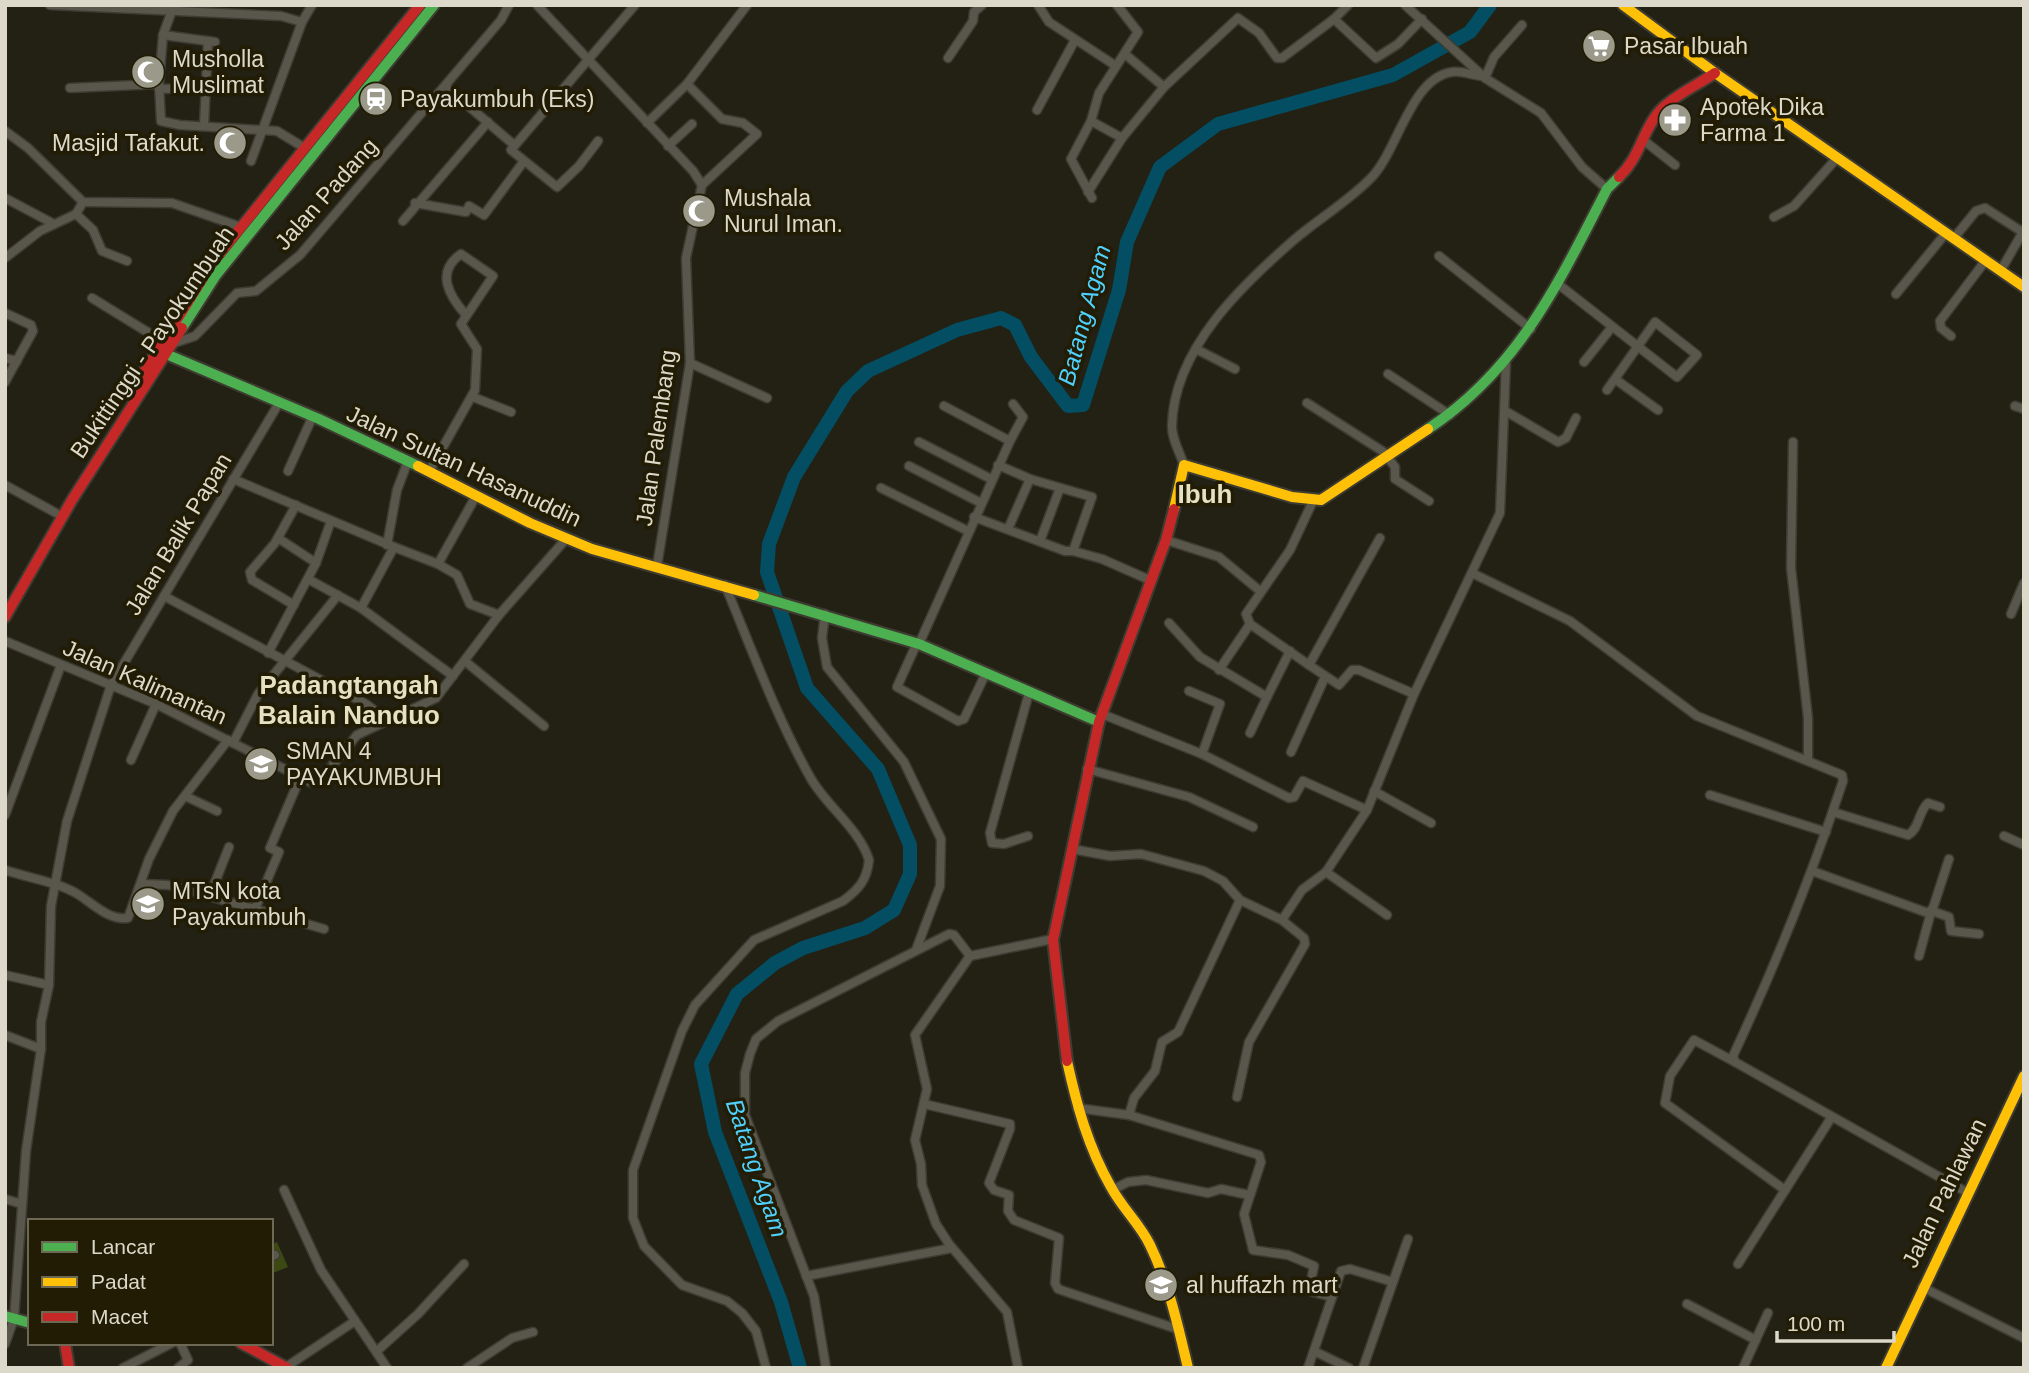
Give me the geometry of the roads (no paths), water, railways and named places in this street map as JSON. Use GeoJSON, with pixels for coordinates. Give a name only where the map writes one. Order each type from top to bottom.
{"type":"FeatureCollection","features":[{"type":"Feature","properties":{"kind":"main road","name":"Bukittinggi - Payokumbuah"},"geometry":{"type":"LineString","coordinates":[[5,617],[55,513],[168,342],[216,275],[409,27],[420,5]]}},
{"type":"Feature","properties":{"kind":"main road","name":"Bukittinggi - Payokumbuah"},"geometry":{"type":"LineString","coordinates":[[5,598],[27,569],[166,354],[168,342],[208,269],[303,147],[409,27],[433,5]]}},
{"type":"Feature","properties":{"kind":"main road"},"geometry":{"type":"LineString","coordinates":[[1623,5],[1715,73],[2024,287]]}},
{"type":"Feature","properties":{"kind":"main road"},"geometry":{"type":"LineString","coordinates":[[1188,1368],[1170,1295],[1149,1243],[1112,1190],[1092,1151],[1077,1108],[1066,1058],[1053,939],[1087,769],[1101,718],[1166,540],[1184,466],[1217,471],[1313,501],[1331,495],[1450,415],[1506,363],[1531,329],[1608,189],[1633,164],[1643,139],[1661,110],[1715,73]]}},
{"type":"Feature","properties":{"kind":"main road","name":"Jalan Sultan Hasanuddin"},"geometry":{"type":"LineString","coordinates":[[166,354],[408,461],[566,540],[627,561],[657,566],[725,585],[918,644],[985,675],[1101,718]]}},
{"type":"Feature","properties":{"kind":"main road","name":"Jalan Pahlawan"},"geometry":{"type":"LineString","coordinates":[[1886,1368],[1968,1193],[2019,1099],[2024,1076]]}},
{"type":"Feature","properties":{"kind":"main road"},"geometry":{"type":"LineString","coordinates":[[10,1317],[28,1322]]}},
{"type":"Feature","properties":{"kind":"main road"},"geometry":{"type":"LineString","coordinates":[[65,1345],[69,1368]]}},
{"type":"Feature","properties":{"kind":"main road"},"geometry":{"type":"LineString","coordinates":[[245,1345],[287,1368]]}},
{"type":"Feature","properties":{"kind":"street"},"geometry":{"type":"LineString","coordinates":[[50,5],[174,8],[281,16],[302,23]]}},
{"type":"Feature","properties":{"kind":"street"},"geometry":{"type":"LineString","coordinates":[[279,5],[281,16]]}},
{"type":"Feature","properties":{"kind":"street"},"geometry":{"type":"LineString","coordinates":[[251,161],[302,23],[312,5]]}},
{"type":"Feature","properties":{"kind":"street","name":"Jalan Padang"},"geometry":{"type":"LineString","coordinates":[[168,342],[195,336],[237,293],[256,291],[300,255],[446,86],[501,20],[509,5]]}},
{"type":"Feature","properties":{"kind":"street"},"geometry":{"type":"LineString","coordinates":[[598,141],[579,166],[557,187],[512,150],[513,144],[635,5]]}},
{"type":"Feature","properties":{"kind":"street"},"geometry":{"type":"LineString","coordinates":[[648,123],[687,84],[747,5]]}},
{"type":"Feature","properties":{"kind":"street"},"geometry":{"type":"LineString","coordinates":[[948,58],[973,21],[971,8],[982,5]]}},
{"type":"Feature","properties":{"kind":"street"},"geometry":{"type":"LineString","coordinates":[[1038,5],[1045,18],[1116,66]]}},
{"type":"Feature","properties":{"kind":"street"},"geometry":{"type":"LineString","coordinates":[[1117,5],[1139,32],[1099,93],[1091,121],[1071,159],[1090,195],[1122,138],[1164,87],[1238,18],[1259,33],[1278,58],[1282,58],[1334,19],[1348,5]]}},
{"type":"Feature","properties":{"kind":"street"},"geometry":{"type":"LineString","coordinates":[[1405,5],[1484,77],[1541,113],[1582,167],[1608,189]]}},
{"type":"Feature","properties":{"kind":"street"},"geometry":{"type":"LineString","coordinates":[[174,8],[163,35],[159,86],[163,123],[277,131],[303,147]]}},
{"type":"Feature","properties":{"kind":"street"},"geometry":{"type":"LineString","coordinates":[[543,8],[693,171],[702,185],[757,134],[743,123],[722,119],[687,84]]}},
{"type":"Feature","properties":{"kind":"street"},"geometry":{"type":"LineString","coordinates":[[1334,19],[1376,58],[1398,44],[1422,19]]}},
{"type":"Feature","properties":{"kind":"street"},"geometry":{"type":"LineString","coordinates":[[1484,77],[1494,57],[1522,26]]}},
{"type":"Feature","properties":{"kind":"street"},"geometry":{"type":"LineString","coordinates":[[163,35],[212,41],[204,126]]}},
{"type":"Feature","properties":{"kind":"street"},"geometry":{"type":"LineString","coordinates":[[1037,110],[1075,40]]}},
{"type":"Feature","properties":{"kind":"street"},"geometry":{"type":"LineString","coordinates":[[1125,54],[1164,87]]}},
{"type":"Feature","properties":{"kind":"street"},"geometry":{"type":"LineString","coordinates":[[1184,466],[1171,428],[1177,394],[1196,349],[1250,281],[1297,237],[1347,202],[1374,176],[1423,89],[1451,72],[1484,77]]}},
{"type":"Feature","properties":{"kind":"street"},"geometry":{"type":"LineString","coordinates":[[446,86],[513,144]]}},
{"type":"Feature","properties":{"kind":"street"},"geometry":{"type":"LineString","coordinates":[[70,88],[242,87]]}},
{"type":"Feature","properties":{"kind":"street"},"geometry":{"type":"LineString","coordinates":[[1091,121],[1122,138]]}},
{"type":"Feature","properties":{"kind":"street"},"geometry":{"type":"LineString","coordinates":[[403,221],[415,203],[488,122]]}},
{"type":"Feature","properties":{"kind":"street"},"geometry":{"type":"LineString","coordinates":[[668,146],[691,124]]}},
{"type":"Feature","properties":{"kind":"street"},"geometry":{"type":"LineString","coordinates":[[5,131],[28,148],[83,202],[172,202],[241,227]]}},
{"type":"Feature","properties":{"kind":"street"},"geometry":{"type":"LineString","coordinates":[[1643,139],[1675,166]]}},
{"type":"Feature","properties":{"kind":"street"},"geometry":{"type":"LineString","coordinates":[[1774,217],[1794,206],[1837,158]]}},
{"type":"Feature","properties":{"kind":"street"},"geometry":{"type":"LineString","coordinates":[[415,203],[466,212],[470,206],[484,215],[524,161]]}},
{"type":"Feature","properties":{"kind":"street","name":"Jalan Palembang"},"geometry":{"type":"LineString","coordinates":[[657,566],[690,363],[686,258],[702,185]]}},
{"type":"Feature","properties":{"kind":"street"},"geometry":{"type":"LineString","coordinates":[[5,198],[54,224]]}},
{"type":"Feature","properties":{"kind":"street"},"geometry":{"type":"LineString","coordinates":[[5,258],[54,224],[76,214],[83,202]]}},
{"type":"Feature","properties":{"kind":"street"},"geometry":{"type":"LineString","coordinates":[[1896,294],[1950,236],[1976,211],[1985,208],[2023,232],[2001,270]]}},
{"type":"Feature","properties":{"kind":"street"},"geometry":{"type":"LineString","coordinates":[[76,214],[93,230],[102,251],[127,261]]}},
{"type":"Feature","properties":{"kind":"street"},"geometry":{"type":"LineString","coordinates":[[429,472],[473,397],[478,355],[462,329],[461,321],[466,315],[493,276],[461,254],[453,260],[445,279],[451,298],[466,315]]}},
{"type":"Feature","properties":{"kind":"street"},"geometry":{"type":"LineString","coordinates":[[1439,256],[1531,329]]}},
{"type":"Feature","properties":{"kind":"street"},"geometry":{"type":"LineString","coordinates":[[1951,336],[1941,328],[1940,321],[1986,260]]}},
{"type":"Feature","properties":{"kind":"street"},"geometry":{"type":"LineString","coordinates":[[1558,284],[1612,327],[1637,346],[1679,377],[1697,357],[1656,322],[1637,346],[1607,390]]}},
{"type":"Feature","properties":{"kind":"street"},"geometry":{"type":"LineString","coordinates":[[92,298],[168,342]]}},
{"type":"Feature","properties":{"kind":"street"},"geometry":{"type":"LineString","coordinates":[[5,313],[33,328],[32,335],[5,382]]}},
{"type":"Feature","properties":{"kind":"street"},"geometry":{"type":"LineString","coordinates":[[1584,362],[1612,327]]}},
{"type":"Feature","properties":{"kind":"street"},"geometry":{"type":"LineString","coordinates":[[1196,349],[1235,369]]}},
{"type":"Feature","properties":{"kind":"street"},"geometry":{"type":"LineString","coordinates":[[5,358],[18,361]]}},
{"type":"Feature","properties":{"kind":"street"},"geometry":{"type":"LineString","coordinates":[[690,363],[767,398]]}},
{"type":"Feature","properties":{"kind":"street"},"geometry":{"type":"LineString","coordinates":[[1282,920],[1302,890],[1326,872],[1367,810],[1414,694],[1500,513],[1507,412],[1506,363]]}},
{"type":"Feature","properties":{"kind":"street"},"geometry":{"type":"LineString","coordinates":[[1388,374],[1450,415]]}},
{"type":"Feature","properties":{"kind":"street"},"geometry":{"type":"LineString","coordinates":[[1615,379],[1658,410]]}},
{"type":"Feature","properties":{"kind":"street"},"geometry":{"type":"LineString","coordinates":[[473,397],[511,412]]}},
{"type":"Feature","properties":{"kind":"street","name":"Jalan Balik Papan"},"geometry":{"type":"LineString","coordinates":[[5,1344],[26,1151],[41,1049],[41,1022],[49,985],[51,906],[57,887],[67,821],[111,685],[279,403]]}},
{"type":"Feature","properties":{"kind":"street"},"geometry":{"type":"LineString","coordinates":[[1307,403],[1389,457],[1395,467],[1395,480],[1429,501]]}},
{"type":"Feature","properties":{"kind":"street"},"geometry":{"type":"LineString","coordinates":[[985,675],[964,719],[958,721],[897,688],[991,479],[1023,417],[1013,404]]}},
{"type":"Feature","properties":{"kind":"street"},"geometry":{"type":"LineString","coordinates":[[944,406],[1010,441]]}},
{"type":"Feature","properties":{"kind":"street"},"geometry":{"type":"LineString","coordinates":[[1507,412],[1558,442],[1566,438],[1576,418]]}},
{"type":"Feature","properties":{"kind":"street"},"geometry":{"type":"LineString","coordinates":[[288,471],[312,418]]}},
{"type":"Feature","properties":{"kind":"street"},"geometry":{"type":"LineString","coordinates":[[919,442],[991,479]]}},
{"type":"Feature","properties":{"kind":"street"},"geometry":{"type":"LineString","coordinates":[[1793,442],[1791,568],[1808,718],[1808,760]]}},
{"type":"Feature","properties":{"kind":"street"},"geometry":{"type":"LineString","coordinates":[[360,608],[391,545],[397,490],[408,461]]}},
{"type":"Feature","properties":{"kind":"street"},"geometry":{"type":"LineString","coordinates":[[998,465],[1030,479],[1092,497],[1073,551]]}},
{"type":"Feature","properties":{"kind":"street"},"geometry":{"type":"LineString","coordinates":[[909,466],[981,503]]}},
{"type":"Feature","properties":{"kind":"street"},"geometry":{"type":"LineString","coordinates":[[233,479],[438,564],[457,575],[470,604],[499,615]]}},
{"type":"Feature","properties":{"kind":"street"},"geometry":{"type":"LineString","coordinates":[[1008,529],[1030,479]]}},
{"type":"Feature","properties":{"kind":"street"},"geometry":{"type":"LineString","coordinates":[[5,485],[55,513]]}},
{"type":"Feature","properties":{"kind":"street"},"geometry":{"type":"LineString","coordinates":[[881,488],[968,531]]}},
{"type":"Feature","properties":{"kind":"street"},"geometry":{"type":"LineString","coordinates":[[1040,541],[1060,488]]}},
{"type":"Feature","properties":{"kind":"street"},"geometry":{"type":"LineString","coordinates":[[438,564],[477,496]]}},
{"type":"Feature","properties":{"kind":"street"},"geometry":{"type":"LineString","coordinates":[[1313,501],[1290,550],[1246,614],[1250,624],[1339,685],[1352,670],[1359,670],[1414,694]]}},
{"type":"Feature","properties":{"kind":"street"},"geometry":{"type":"LineString","coordinates":[[293,606],[250,575],[251,570],[278,538],[296,505]]}},
{"type":"Feature","properties":{"kind":"street"},"geometry":{"type":"LineString","coordinates":[[974,517],[1040,541],[1102,559],[1152,581]]}},
{"type":"Feature","properties":{"kind":"street"},"geometry":{"type":"LineString","coordinates":[[268,653],[316,563],[331,521]]}},
{"type":"Feature","properties":{"kind":"street"},"geometry":{"type":"LineString","coordinates":[[278,538],[316,563]]}},
{"type":"Feature","properties":{"kind":"street"},"geometry":{"type":"LineString","coordinates":[[1309,665],[1380,538]]}},
{"type":"Feature","properties":{"kind":"street"},"geometry":{"type":"LineString","coordinates":[[255,909],[279,852],[270,848],[300,778],[312,783],[326,773],[357,735],[425,706],[436,698],[466,662],[499,615],[566,540]]}},
{"type":"Feature","properties":{"kind":"street"},"geometry":{"type":"LineString","coordinates":[[1166,540],[1219,557],[1260,590]]}},
{"type":"Feature","properties":{"kind":"street"},"geometry":{"type":"LineString","coordinates":[[1472,573],[1570,621],[1697,716],[1843,776],[1812,871],[1769,979],[1733,1056],[1735,1062]]}},
{"type":"Feature","properties":{"kind":"street"},"geometry":{"type":"LineString","coordinates":[[308,579],[360,608],[453,676]]}},
{"type":"Feature","properties":{"kind":"street"},"geometry":{"type":"LineString","coordinates":[[2011,614],[2024,583]]}},
{"type":"Feature","properties":{"kind":"street"},"geometry":{"type":"LineString","coordinates":[[725,585],[771,698],[803,764],[825,799],[859,841],[869,860],[863,883],[855,892],[843,901],[754,940],[695,1005],[682,1031],[633,1170],[633,1218],[644,1246],[682,1285],[727,1301],[742,1312],[756,1331],[766,1368]]}},
{"type":"Feature","properties":{"kind":"street"},"geometry":{"type":"LineString","coordinates":[[5,870],[78,894],[90,905],[121,919],[131,915],[166,824],[185,796],[230,742],[258,694],[338,595]]}},
{"type":"Feature","properties":{"kind":"street"},"geometry":{"type":"LineString","coordinates":[[164,596],[366,704],[388,721]]}},
{"type":"Feature","properties":{"kind":"street"},"geometry":{"type":"LineString","coordinates":[[825,614],[822,638],[827,667],[904,762],[941,839],[940,886],[916,950]]}},
{"type":"Feature","properties":{"kind":"street"},"geometry":{"type":"LineString","coordinates":[[1169,623],[1191,648],[1219,670],[1267,696]]}},
{"type":"Feature","properties":{"kind":"street"},"geometry":{"type":"LineString","coordinates":[[1219,670],[1250,624]]}},
{"type":"Feature","properties":{"kind":"street","name":"Jalan Kalimantan"},"geometry":{"type":"LineString","coordinates":[[5,641],[156,704],[300,778]]}},
{"type":"Feature","properties":{"kind":"street"},"geometry":{"type":"LineString","coordinates":[[1250,733],[1290,652]]}},
{"type":"Feature","properties":{"kind":"street"},"geometry":{"type":"LineString","coordinates":[[466,662],[544,726]]}},
{"type":"Feature","properties":{"kind":"street"},"geometry":{"type":"LineString","coordinates":[[5,816],[61,665]]}},
{"type":"Feature","properties":{"kind":"street"},"geometry":{"type":"LineString","coordinates":[[1291,752],[1325,677]]}},
{"type":"Feature","properties":{"kind":"street"},"geometry":{"type":"LineString","coordinates":[[1189,691],[1220,704],[1202,754]]}},
{"type":"Feature","properties":{"kind":"street"},"geometry":{"type":"LineString","coordinates":[[1028,836],[999,845],[992,843],[989,833],[1030,692]]}},
{"type":"Feature","properties":{"kind":"street"},"geometry":{"type":"LineString","coordinates":[[131,760],[156,704]]}},
{"type":"Feature","properties":{"kind":"street"},"geometry":{"type":"LineString","coordinates":[[1101,718],[1163,736],[1289,798],[1294,797],[1303,781],[1367,810]]}},
{"type":"Feature","properties":{"kind":"street"},"geometry":{"type":"LineString","coordinates":[[1087,769],[1189,797],[1252,827]]}},
{"type":"Feature","properties":{"kind":"street"},"geometry":{"type":"LineString","coordinates":[[1374,791],[1431,823]]}},
{"type":"Feature","properties":{"kind":"street"},"geometry":{"type":"LineString","coordinates":[[1710,795],[1826,832]]}},
{"type":"Feature","properties":{"kind":"street"},"geometry":{"type":"LineString","coordinates":[[185,796],[217,811]]}},
{"type":"Feature","properties":{"kind":"street"},"geometry":{"type":"LineString","coordinates":[[1833,812],[1908,835],[1915,829],[1928,803],[1940,807]]}},
{"type":"Feature","properties":{"kind":"street"},"geometry":{"type":"LineString","coordinates":[[2004,836],[2024,845]]}},
{"type":"Feature","properties":{"kind":"street"},"geometry":{"type":"LineString","coordinates":[[210,895],[229,847]]}},
{"type":"Feature","properties":{"kind":"street"},"geometry":{"type":"LineString","coordinates":[[1072,849],[1110,856],[1141,854],[1178,863],[1223,881],[1240,900],[1282,920],[1304,937],[1306,944],[1249,1042],[1237,1097]]}},
{"type":"Feature","properties":{"kind":"street"},"geometry":{"type":"LineString","coordinates":[[1919,957],[1949,859]]}},
{"type":"Feature","properties":{"kind":"street"},"geometry":{"type":"LineString","coordinates":[[1812,871],[1906,907],[1931,911],[1949,918],[1951,931],[1979,934]]}},
{"type":"Feature","properties":{"kind":"street"},"geometry":{"type":"LineString","coordinates":[[1326,872],[1387,915]]}},
{"type":"Feature","properties":{"kind":"street"},"geometry":{"type":"LineString","coordinates":[[142,884],[168,885],[210,895],[324,929]]}},
{"type":"Feature","properties":{"kind":"street"},"geometry":{"type":"LineString","coordinates":[[1129,1115],[1134,1098],[1154,1071],[1162,1042],[1178,1032],[1240,900]]}},
{"type":"Feature","properties":{"kind":"street"},"geometry":{"type":"LineString","coordinates":[[825,1368],[814,1296],[745,1115],[745,1073],[750,1054],[757,1040],[778,1021],[916,950],[954,935],[970,956]]}},
{"type":"Feature","properties":{"kind":"street"},"geometry":{"type":"LineString","coordinates":[[1018,1368],[1007,1312],[952,1248],[936,1224],[922,1185],[922,1164],[915,1140],[927,1089],[915,1035],[970,956],[1053,939]]}},
{"type":"Feature","properties":{"kind":"street"},"geometry":{"type":"LineString","coordinates":[[5,975],[49,985]]}},
{"type":"Feature","properties":{"kind":"street"},"geometry":{"type":"LineString","coordinates":[[5,1035],[41,1049]]}},
{"type":"Feature","properties":{"kind":"street"},"geometry":{"type":"LineString","coordinates":[[1785,1190],[1665,1103],[1670,1076],[1694,1040],[1968,1193]]}},
{"type":"Feature","properties":{"kind":"street"},"geometry":{"type":"LineString","coordinates":[[924,1104],[1010,1124],[989,1183],[994,1191],[1009,1195],[1008,1211],[1014,1220],[1059,1238],[1055,1283],[1058,1289],[1180,1330]]}},
{"type":"Feature","properties":{"kind":"street"},"geometry":{"type":"LineString","coordinates":[[1077,1108],[1129,1115],[1259,1155],[1261,1161],[1244,1217],[1253,1250],[1288,1255],[1314,1266],[1309,1291],[1332,1297]]}},
{"type":"Feature","properties":{"kind":"street"},"geometry":{"type":"LineString","coordinates":[[1738,1264],[1831,1118]]}},
{"type":"Feature","properties":{"kind":"street"},"geometry":{"type":"LineString","coordinates":[[1112,1190],[1128,1182],[1146,1181],[1208,1193],[1221,1189],[1249,1195]]}},
{"type":"Feature","properties":{"kind":"street"},"geometry":{"type":"LineString","coordinates":[[284,1190],[321,1270],[387,1368]]}},
{"type":"Feature","properties":{"kind":"street"},"geometry":{"type":"LineString","coordinates":[[5,1199],[22,1204]]}},
{"type":"Feature","properties":{"kind":"street"},"geometry":{"type":"LineString","coordinates":[[1363,1368],[1408,1238]]}},
{"type":"Feature","properties":{"kind":"street"},"geometry":{"type":"LineString","coordinates":[[806,1276],[952,1248]]}},
{"type":"Feature","properties":{"kind":"street"},"geometry":{"type":"LineString","coordinates":[[377,1351],[418,1314],[464,1264]]}},
{"type":"Feature","properties":{"kind":"street"},"geometry":{"type":"LineString","coordinates":[[1308,1368],[1340,1275],[1345,1269],[1393,1282]]}},
{"type":"Feature","properties":{"kind":"street"},"geometry":{"type":"LineString","coordinates":[[1922,1287],[2024,1338]]}},
{"type":"Feature","properties":{"kind":"street"},"geometry":{"type":"LineString","coordinates":[[1687,1304],[1756,1340]]}},
{"type":"Feature","properties":{"kind":"street"},"geometry":{"type":"LineString","coordinates":[[1744,1368],[1768,1313]]}},
{"type":"Feature","properties":{"kind":"street"},"geometry":{"type":"LineString","coordinates":[[287,1368],[355,1321]]}},
{"type":"Feature","properties":{"kind":"street"},"geometry":{"type":"LineString","coordinates":[[467,1368],[512,1338],[533,1332]]}},
{"type":"Feature","properties":{"kind":"street"},"geometry":{"type":"LineString","coordinates":[[123,1368],[168,1345]]}},
{"type":"Feature","properties":{"kind":"street"},"geometry":{"type":"LineString","coordinates":[[178,1368],[188,1360],[181,1345]]}},
{"type":"Feature","properties":{"kind":"street"},"geometry":{"type":"LineString","coordinates":[[1314,1351],[1349,1368]]}},
{"type":"Feature","properties":{"kind":"waterway","name":"Batang Agam"},"geometry":{"type":"LineString","coordinates":[[800,1368],[781,1302],[715,1132],[701,1064],[737,994],[775,963],[803,948],[865,928],[894,910],[910,874],[910,845],[878,769],[807,688],[767,572],[769,544],[794,477],[847,391],[868,371],[957,330],[1001,318],[1015,325],[1031,357],[1068,406],[1083,405],[1119,290],[1127,242],[1160,167],[1218,124],[1393,75],[1470,32],[1490,5]]}},
{"type":"Feature","properties":{"kind":"place","name":"Pasar Ibuah"},"geometry":{"type":"Point","coordinates":[1599,46]}},
{"type":"Feature","properties":{"kind":"place","name":"Musholla Muslimat"},"geometry":{"type":"Point","coordinates":[148,72]}},
{"type":"Feature","properties":{"kind":"place","name":"Payakumbuh (Eks)"},"geometry":{"type":"Point","coordinates":[376,99]}},
{"type":"Feature","properties":{"kind":"place","name":"Apotek Dika Farma 1"},"geometry":{"type":"Point","coordinates":[1675,120]}},
{"type":"Feature","properties":{"kind":"place","name":"Masjid Tafakut."},"geometry":{"type":"Point","coordinates":[230,143]}},
{"type":"Feature","properties":{"kind":"place","name":"Mushala Nurul Iman."},"geometry":{"type":"Point","coordinates":[699,211]}},
{"type":"Feature","properties":{"kind":"place","name":"SMAN 4 PAYAKUMBUH"},"geometry":{"type":"Point","coordinates":[261,764]}},
{"type":"Feature","properties":{"kind":"place","name":"MTsN kota Payakumbuh"},"geometry":{"type":"Point","coordinates":[148,904]}},
{"type":"Feature","properties":{"kind":"place","name":"al huffazh mart"},"geometry":{"type":"Point","coordinates":[1161,1285]}},
{"type":"Feature","properties":{"kind":"district","name":"Ibuh"},"geometry":{"type":"Point","coordinates":[1205,494]}},
{"type":"Feature","properties":{"kind":"district","name":"Padangtangah Balain Nanduo"},"geometry":{"type":"Point","coordinates":[349,700]}}]}
